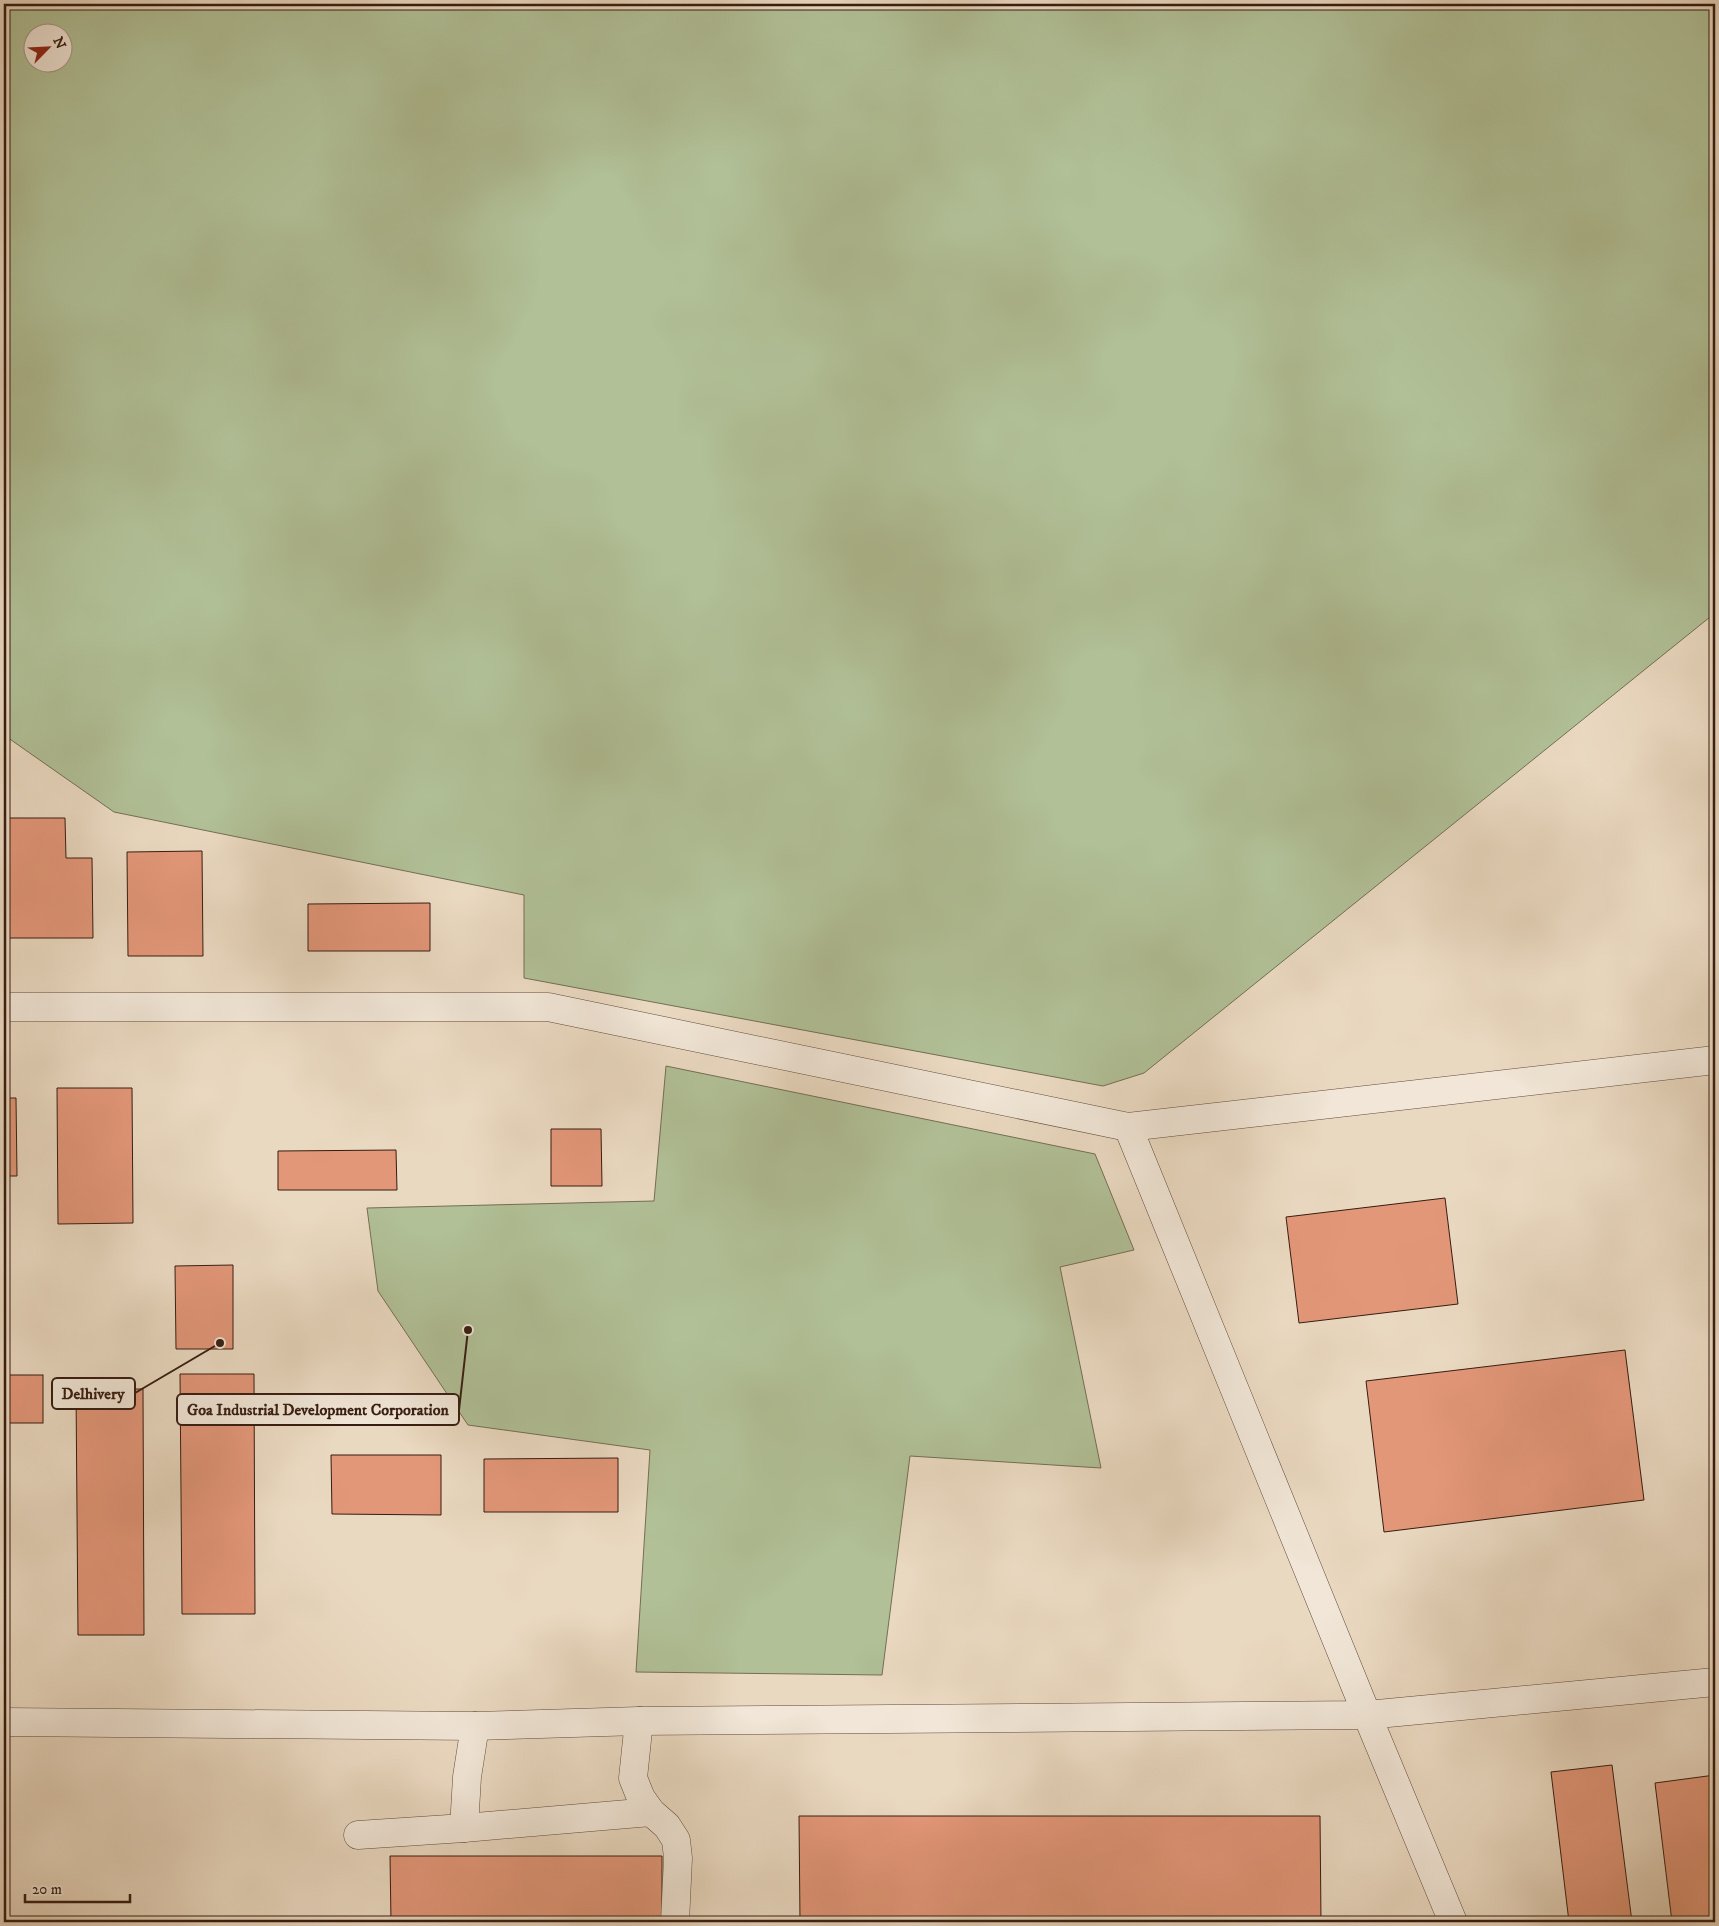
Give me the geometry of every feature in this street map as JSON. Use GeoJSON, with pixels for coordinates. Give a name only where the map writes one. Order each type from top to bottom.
{"type":"FeatureCollection","features":[{"type":"Feature","properties":{"kind":"street"},"geometry":{"type":"LineString","coordinates":[[4,1007],[548,1007],[1128,1127],[1715,1060]]}},
{"type":"Feature","properties":{"kind":"street"},"geometry":{"type":"LineString","coordinates":[[1128,1127],[1367,1715],[1454,1922]]}},
{"type":"Feature","properties":{"kind":"street"},"geometry":{"type":"LineString","coordinates":[[4,1722],[475,1726],[639,1720],[1367,1715],[1715,1682]]}},
{"type":"Feature","properties":{"kind":"street"},"geometry":{"type":"LineString","coordinates":[[639,1720],[633,1778],[641,1798],[651,1812],[667,1826],[676,1840],[678,1858],[675,1922]]}},
{"type":"Feature","properties":{"kind":"street"},"geometry":{"type":"LineString","coordinates":[[464,1828],[467,1777],[475,1726]]}},
{"type":"Feature","properties":{"kind":"street"},"geometry":{"type":"LineString","coordinates":[[358,1835],[651,1812]]}},
{"type":"Feature","properties":{"kind":"green space"},"geometry":{"type":"Polygon","coordinates":[[[4,4],[1715,4],[1715,613],[1144,1073],[1103,1086],[524,978],[524,895],[114,812],[4,735],[4,4]]]}},
{"type":"Feature","properties":{"kind":"green space"},"geometry":{"type":"Polygon","coordinates":[[[666,1066],[1095,1154],[1134,1250],[1060,1267],[1101,1468],[910,1456],[882,1675],[636,1672],[650,1450],[468,1425],[378,1291],[367,1208],[654,1201],[666,1066]]]}},
{"type":"Feature","properties":{"kind":"building"},"geometry":{"type":"Polygon","coordinates":[[[4,818],[65,818],[66,858],[92,858],[93,938],[4,938],[4,818]]]}},
{"type":"Feature","properties":{"kind":"building"},"geometry":{"type":"Polygon","coordinates":[[[202,851],[203,956],[128,956],[127,852],[202,851]]]}},
{"type":"Feature","properties":{"kind":"building"},"geometry":{"type":"Polygon","coordinates":[[[430,903],[430,951],[308,951],[308,904],[430,903]]]}},
{"type":"Feature","properties":{"kind":"building"},"geometry":{"type":"Polygon","coordinates":[[[57,1088],[132,1088],[133,1223],[58,1224],[57,1088]]]}},
{"type":"Feature","properties":{"kind":"building"},"geometry":{"type":"Polygon","coordinates":[[[4,1098],[16,1098],[17,1176],[4,1176],[4,1098]]]}},
{"type":"Feature","properties":{"kind":"building"},"geometry":{"type":"Polygon","coordinates":[[[551,1129],[601,1129],[602,1186],[551,1186],[551,1129]]]}},
{"type":"Feature","properties":{"kind":"building"},"geometry":{"type":"Polygon","coordinates":[[[396,1150],[397,1190],[278,1190],[278,1151],[396,1150]]]}},
{"type":"Feature","properties":{"kind":"building"},"geometry":{"type":"Polygon","coordinates":[[[1445,1198],[1458,1304],[1299,1323],[1286,1217],[1445,1198]]]}},
{"type":"Feature","properties":{"kind":"building"},"geometry":{"type":"Polygon","coordinates":[[[233,1265],[233,1349],[176,1349],[175,1266],[233,1265]]]}},
{"type":"Feature","properties":{"kind":"building"},"geometry":{"type":"Polygon","coordinates":[[[1625,1350],[1644,1500],[1384,1532],[1366,1381],[1625,1350]]]}},
{"type":"Feature","properties":{"kind":"building"},"geometry":{"type":"Polygon","coordinates":[[[180,1374],[254,1374],[255,1614],[182,1614],[180,1374]]]}},
{"type":"Feature","properties":{"kind":"building"},"geometry":{"type":"Polygon","coordinates":[[[4,1375],[43,1375],[43,1423],[4,1423],[4,1375]]]}},
{"type":"Feature","properties":{"kind":"building"},"geometry":{"type":"Polygon","coordinates":[[[76,1389],[143,1389],[144,1635],[78,1635],[76,1389]]]}},
{"type":"Feature","properties":{"kind":"building"},"geometry":{"type":"Polygon","coordinates":[[[331,1455],[441,1455],[441,1515],[332,1514],[331,1455]]]}},
{"type":"Feature","properties":{"kind":"building"},"geometry":{"type":"Polygon","coordinates":[[[618,1458],[618,1512],[484,1512],[484,1459],[618,1458]]]}},
{"type":"Feature","properties":{"kind":"building"},"geometry":{"type":"Polygon","coordinates":[[[1612,1765],[1632,1922],[1569,1922],[1551,1772],[1612,1765]]]}},
{"type":"Feature","properties":{"kind":"building"},"geometry":{"type":"Polygon","coordinates":[[[1715,1775],[1715,1922],[1672,1922],[1655,1783],[1715,1775]]]}},
{"type":"Feature","properties":{"kind":"building"},"geometry":{"type":"Polygon","coordinates":[[[799,1816],[1320,1816],[1321,1922],[800,1922],[799,1816]]]}},
{"type":"Feature","properties":{"kind":"building"},"geometry":{"type":"Polygon","coordinates":[[[390,1856],[662,1856],[662,1922],[391,1922],[390,1856]]]}},
{"type":"Feature","properties":{"kind":"place","name":"Goa Industrial Development Corporation"},"geometry":{"type":"Point","coordinates":[468,1330]}},
{"type":"Feature","properties":{"kind":"place","name":"Delhivery"},"geometry":{"type":"Point","coordinates":[220,1343]}}]}
